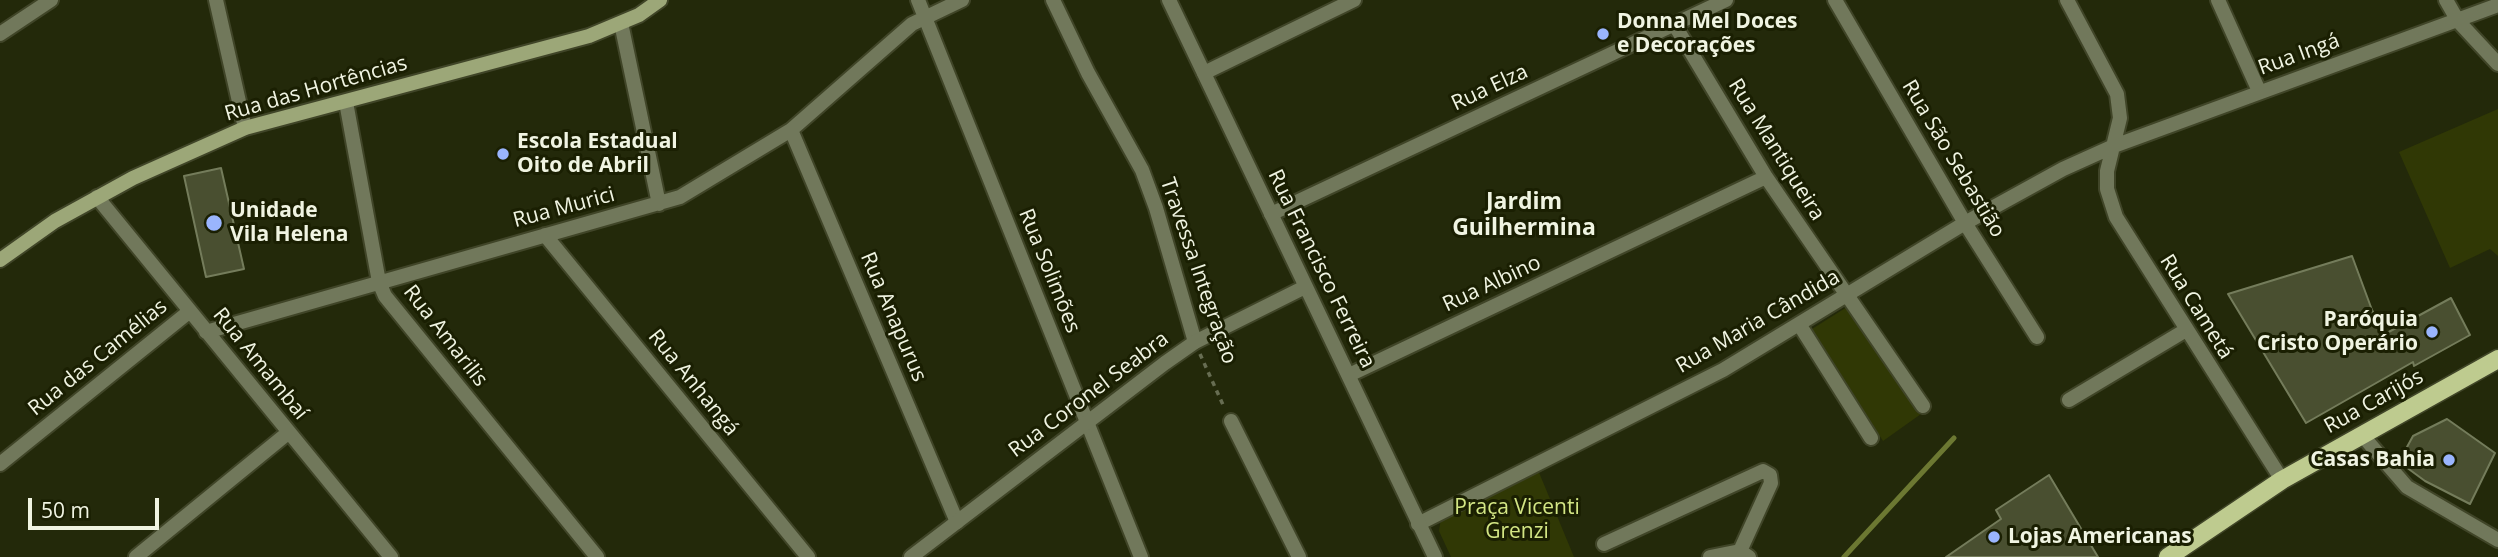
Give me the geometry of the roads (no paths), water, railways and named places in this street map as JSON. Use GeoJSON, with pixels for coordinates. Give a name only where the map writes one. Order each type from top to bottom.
{"type":"FeatureCollection","features":[{"type":"Feature","properties":{"kind":"main road","name":"Rua das Hortências"},"geometry":{"type":"LineString","coordinates":[[0,260],[55,221],[97,197],[197,147],[245,128],[589,36],[621,23],[660,0]]}},
{"type":"Feature","properties":{"kind":"main road","name":"Rua Carijós"},"geometry":{"type":"LineString","coordinates":[[2171,556],[2282,480],[2498,359]]}},
{"type":"Feature","properties":{"kind":"street"},"geometry":{"type":"LineString","coordinates":[[0,34],[51,0]]}},
{"type":"Feature","properties":{"kind":"street"},"geometry":{"type":"LineString","coordinates":[[216,0],[245,128]]}},
{"type":"Feature","properties":{"kind":"street","name":"Rua Solimões"},"geometry":{"type":"LineString","coordinates":[[918,0],[1141,557]]}},
{"type":"Feature","properties":{"kind":"street","name":"Rua Murici"},"geometry":{"type":"LineString","coordinates":[[206,332],[659,204],[695,190],[791,130],[923,17],[962,0]]}},
{"type":"Feature","properties":{"kind":"street","name":"Travessa Integração"},"geometry":{"type":"LineString","coordinates":[[1053,0],[1088,73],[1142,170],[1156,208],[1195,342]]}},
{"type":"Feature","properties":{"kind":"street","name":"Rua Francisco Ferreira"},"geometry":{"type":"LineString","coordinates":[[1170,0],[1434,557]]}},
{"type":"Feature","properties":{"kind":"street"},"geometry":{"type":"LineString","coordinates":[[1204,73],[1354,0]]}},
{"type":"Feature","properties":{"kind":"street","name":"Rua Elza"},"geometry":{"type":"LineString","coordinates":[[1271,214],[1726,0]]}},
{"type":"Feature","properties":{"kind":"street","name":"Rua São Sebastião"},"geometry":{"type":"LineString","coordinates":[[1835,0],[1965,223],[2037,337]]}},
{"type":"Feature","properties":{"kind":"street","name":"Rua Cametá"},"geometry":{"type":"LineString","coordinates":[[2067,0],[2117,94],[2120,118],[2107,171],[2109,202],[2133,247],[2282,480]]}},
{"type":"Feature","properties":{"kind":"street"},"geometry":{"type":"LineString","coordinates":[[2218,0],[2259,92]]}},
{"type":"Feature","properties":{"kind":"street"},"geometry":{"type":"LineString","coordinates":[[2446,0],[2458,21],[2498,64]]}},
{"type":"Feature","properties":{"kind":"street","name":"Rua Ingá"},"geometry":{"type":"LineString","coordinates":[[2114,146],[2498,5]]}},
{"type":"Feature","properties":{"kind":"street"},"geometry":{"type":"LineString","coordinates":[[621,23],[659,204]]}},
{"type":"Feature","properties":{"kind":"street","name":"Rua Mantiqueira"},"geometry":{"type":"LineString","coordinates":[[1674,24],[1766,177],[1845,296],[1923,406]]}},
{"type":"Feature","properties":{"kind":"street","name":"Rua Amarilis"},"geometry":{"type":"LineString","coordinates":[[346,102],[379,282],[399,315],[597,557]]}},
{"type":"Feature","properties":{"kind":"street","name":"Rua Anapurus"},"geometry":{"type":"LineString","coordinates":[[791,130],[957,522]]}},
{"type":"Feature","properties":{"kind":"street","name":"Rua Maria Cândida"},"geometry":{"type":"LineString","coordinates":[[1418,524],[1723,370],[1965,223],[2063,169],[2114,146]]}},
{"type":"Feature","properties":{"kind":"street","name":"Rua Albino"},"geometry":{"type":"LineString","coordinates":[[1349,375],[1766,177]]}},
{"type":"Feature","properties":{"kind":"street","name":"Rua Amambaí"},"geometry":{"type":"LineString","coordinates":[[97,197],[390,557]]}},
{"type":"Feature","properties":{"kind":"street","name":"Rua Anhangá"},"geometry":{"type":"LineString","coordinates":[[545,235],[808,557]]}},
{"type":"Feature","properties":{"kind":"street","name":"Rua Coronel Seabra"},"geometry":{"type":"LineString","coordinates":[[911,557],[1195,342],[1305,287]]}},
{"type":"Feature","properties":{"kind":"street","name":"Rua das Camélias"},"geometry":{"type":"LineString","coordinates":[[0,464],[190,312]]}},
{"type":"Feature","properties":{"kind":"street"},"geometry":{"type":"LineString","coordinates":[[1799,324],[1871,438]]}},
{"type":"Feature","properties":{"kind":"street"},"geometry":{"type":"LineString","coordinates":[[2068,400],[2186,330]]}},
{"type":"Feature","properties":{"kind":"street"},"geometry":{"type":"LineString","coordinates":[[1231,421],[1298,557]]}},
{"type":"Feature","properties":{"kind":"street"},"geometry":{"type":"LineString","coordinates":[[136,557],[289,432]]}},
{"type":"Feature","properties":{"kind":"street"},"geometry":{"type":"LineString","coordinates":[[2362,435],[2407,487],[2498,540]]}},
{"type":"Feature","properties":{"kind":"street"},"geometry":{"type":"LineString","coordinates":[[1604,544],[1748,476],[1763,471],[1770,475],[1771,483],[1745,554],[1710,557]]}},
{"type":"Feature","properties":{"kind":"waterway"},"geometry":{"type":"LineString","coordinates":[[1844,557],[1954,438]]}},
{"type":"Feature","properties":{"kind":"place","name":"Donna Mel Doces e Decorações"},"geometry":{"type":"Point","coordinates":[1603,34]}},
{"type":"Feature","properties":{"kind":"place","name":"Escola Estadual Oito de Abril"},"geometry":{"type":"Point","coordinates":[503,154]}},
{"type":"Feature","properties":{"kind":"place","name":"Unidade Vila Helena"},"geometry":{"type":"Point","coordinates":[214,223]}},
{"type":"Feature","properties":{"kind":"place","name":"Paróquia Cristo Operário"},"geometry":{"type":"Point","coordinates":[2432,332]}},
{"type":"Feature","properties":{"kind":"place","name":"Casas Bahia"},"geometry":{"type":"Point","coordinates":[2449,460]}},
{"type":"Feature","properties":{"kind":"place","name":"Lojas Americanas"},"geometry":{"type":"Point","coordinates":[1994,537]}},
{"type":"Feature","properties":{"kind":"district","name":"Jardim Guilhermina"},"geometry":{"type":"Point","coordinates":[1524,215]}},
{"type":"Feature","properties":{"kind":"park label","name":"Praça Vicenti Grenzi"},"geometry":{"type":"Point","coordinates":[1517,520]}}]}
